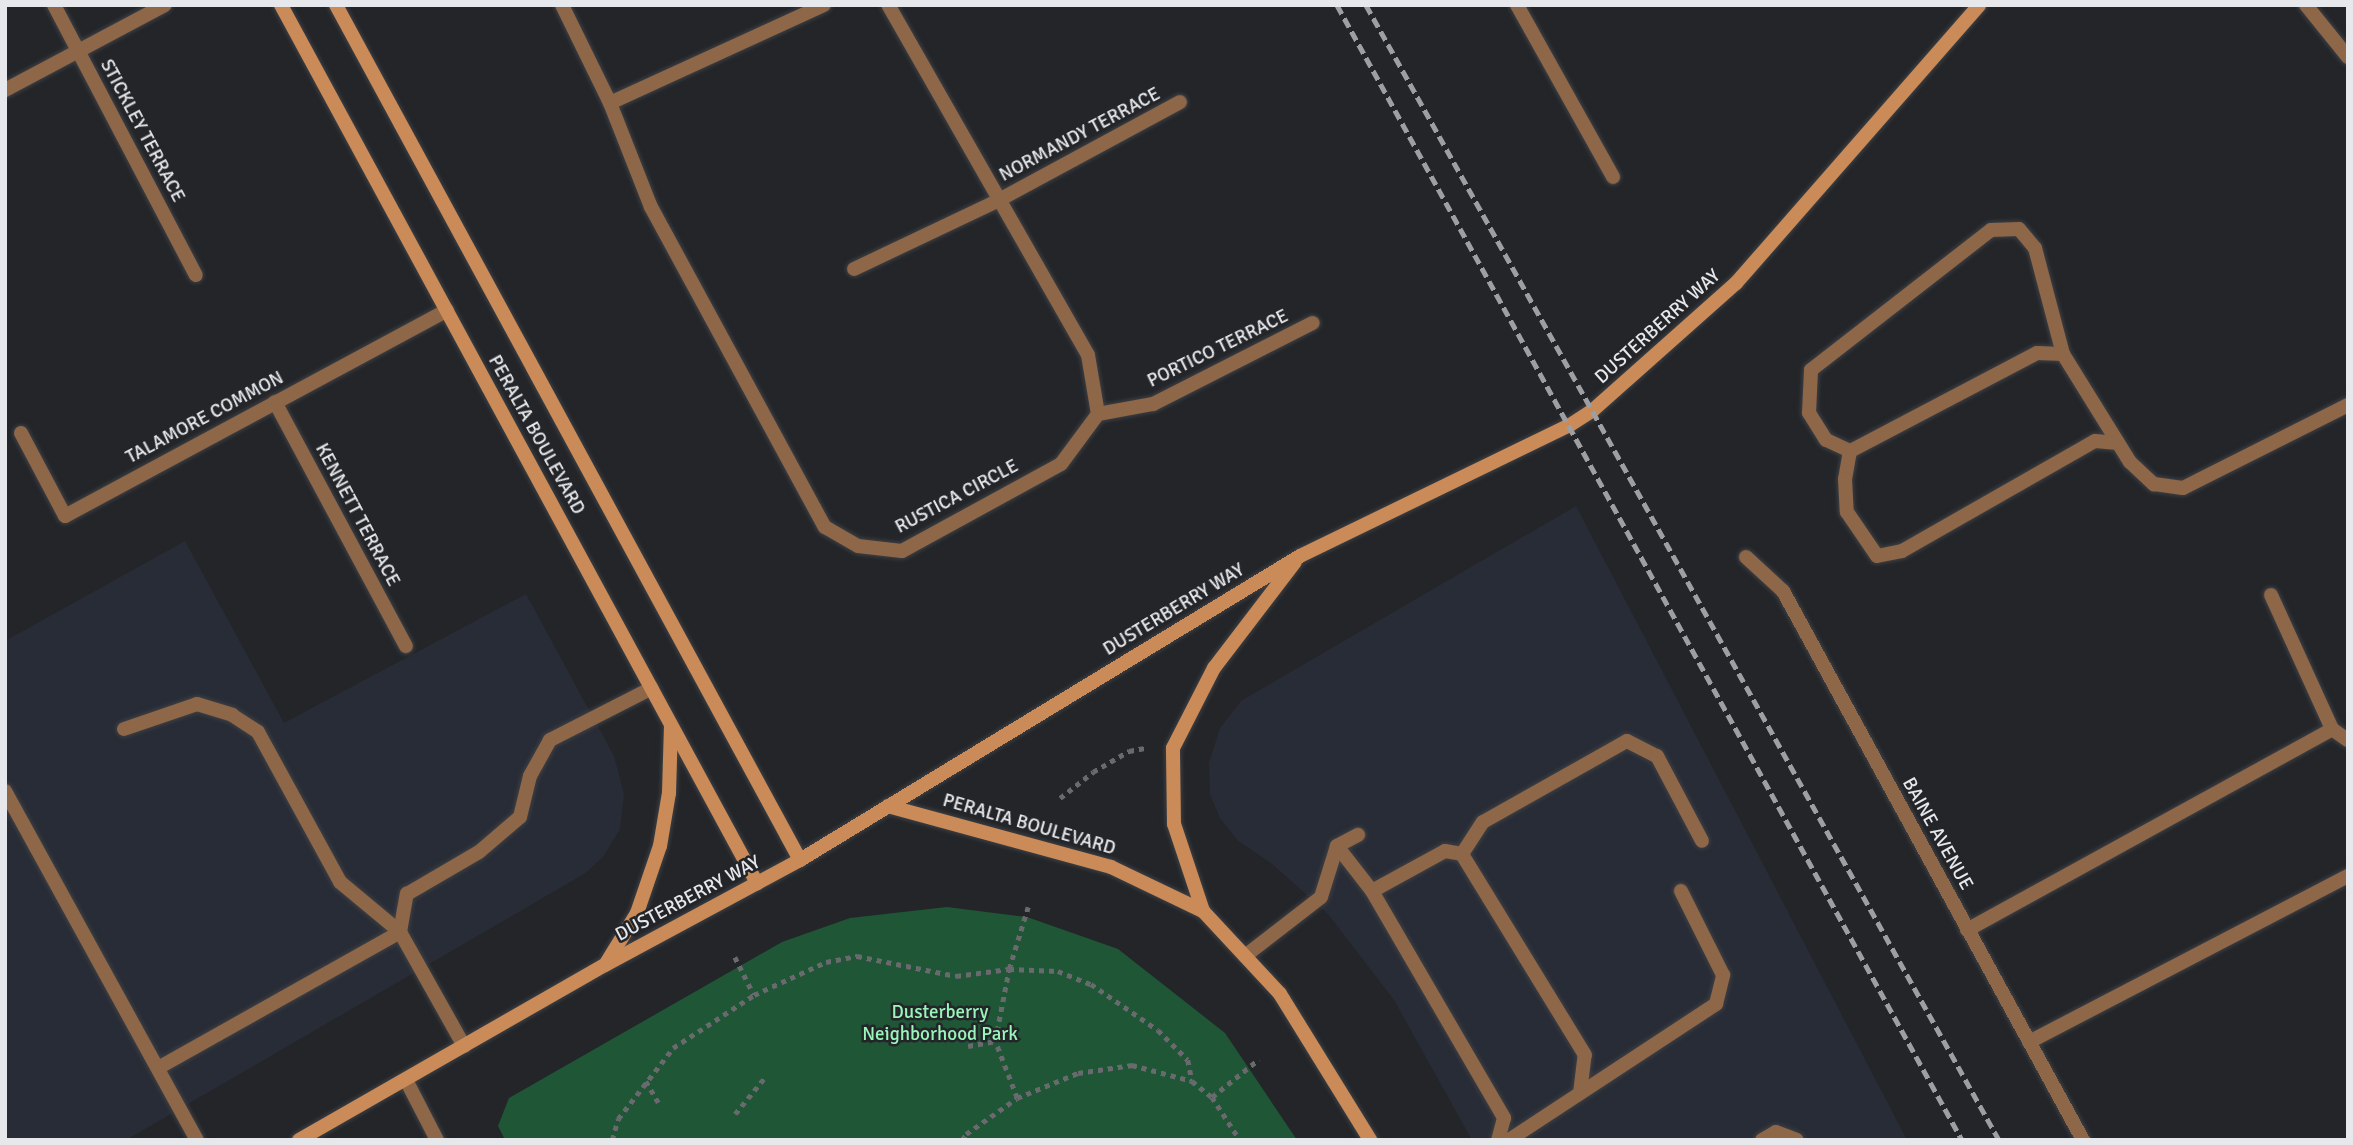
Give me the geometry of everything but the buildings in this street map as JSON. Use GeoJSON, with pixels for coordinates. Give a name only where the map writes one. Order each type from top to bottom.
{"type":"FeatureCollection","features":[{"type":"Feature","properties":{"kind":"main road","name":"PERALTA BOULEVARD"},"geometry":{"type":"LineString","coordinates":[[281,5],[757,883]]}},
{"type":"Feature","properties":{"kind":"main road","name":"PERALTA BOULEVARD"},"geometry":{"type":"LineString","coordinates":[[336,5],[800,860]]}},
{"type":"Feature","properties":{"kind":"main road","name":"DUSTERBERRY WAY"},"geometry":{"type":"LineString","coordinates":[[299,1140],[605,965],[800,860],[1300,556],[1570,425],[1593,410],[1736,283],[1979,5]]}},
{"type":"Feature","properties":{"kind":"main road"},"geometry":{"type":"LineString","coordinates":[[1203,911],[1174,824],[1172,748],[1214,668],[1300,556]]}},
{"type":"Feature","properties":{"kind":"main road"},"geometry":{"type":"LineString","coordinates":[[605,965],[637,913],[660,846],[669,793],[671,724]]}},
{"type":"Feature","properties":{"kind":"main road","name":"PERALTA BOULEVARD"},"geometry":{"type":"LineString","coordinates":[[888,806],[1111,867],[1203,911],[1280,993],[1370,1140]]}},
{"type":"Feature","properties":{"kind":"street","name":"STICKLEY TERRACE"},"geometry":{"type":"LineString","coordinates":[[54,5],[197,275]]}},
{"type":"Feature","properties":{"kind":"street"},"geometry":{"type":"LineString","coordinates":[[5,90],[165,5]]}},
{"type":"Feature","properties":{"kind":"street","name":"RUSTICA CIRCLE"},"geometry":{"type":"LineString","coordinates":[[562,5],[610,103],[651,207],[825,527],[858,546],[902,551],[1061,464],[1098,414]]}},
{"type":"Feature","properties":{"kind":"street"},"geometry":{"type":"LineString","coordinates":[[610,103],[824,5]]}},
{"type":"Feature","properties":{"kind":"street"},"geometry":{"type":"LineString","coordinates":[[888,5],[997,201],[1088,355],[1098,414]]}},
{"type":"Feature","properties":{"kind":"street"},"geometry":{"type":"LineString","coordinates":[[1517,5],[1614,177]]}},
{"type":"Feature","properties":{"kind":"street"},"geometry":{"type":"LineString","coordinates":[[2306,5],[2348,57]]}},
{"type":"Feature","properties":{"kind":"street","name":"NORMANDY TERRACE"},"geometry":{"type":"LineString","coordinates":[[854,269],[997,201],[1180,102]]}},
{"type":"Feature","properties":{"kind":"street"},"geometry":{"type":"LineString","coordinates":[[1850,451],[1826,440],[1810,413],[1811,370],[1992,230],[2019,229],[2035,248],[2063,354],[2130,462],[2154,484],[2183,488],[2348,405]]}},
{"type":"Feature","properties":{"kind":"street","name":"TALAMORE COMMON"},"geometry":{"type":"LineString","coordinates":[[21,433],[65,516],[447,310]]}},
{"type":"Feature","properties":{"kind":"street","name":"PORTICO TERRACE"},"geometry":{"type":"LineString","coordinates":[[1098,414],[1153,404],[1313,324]]}},
{"type":"Feature","properties":{"kind":"street"},"geometry":{"type":"LineString","coordinates":[[1850,451],[2038,353],[2063,354]]}},
{"type":"Feature","properties":{"kind":"street","name":"KENNETT TERRACE"},"geometry":{"type":"LineString","coordinates":[[275,402],[406,646]]}},
{"type":"Feature","properties":{"kind":"street"},"geometry":{"type":"LineString","coordinates":[[1850,451],[1845,479],[1847,512],[1877,556],[1902,551],[2095,441],[2118,443]]}},
{"type":"Feature","properties":{"kind":"street","name":"BAINE AVENUE"},"geometry":{"type":"LineString","coordinates":[[1746,557],[1783,591],[2083,1140]]}},
{"type":"Feature","properties":{"kind":"street"},"geometry":{"type":"LineString","coordinates":[[2271,595],[2332,729],[2348,740]]}},
{"type":"Feature","properties":{"kind":"street"},"geometry":{"type":"LineString","coordinates":[[400,932],[407,894],[479,852],[520,817],[530,776],[550,740],[652,688]]}},
{"type":"Feature","properties":{"kind":"street"},"geometry":{"type":"LineString","coordinates":[[124,729],[197,704],[232,715],[258,732],[340,882],[400,932],[464,1046]]}},
{"type":"Feature","properties":{"kind":"street"},"geometry":{"type":"LineString","coordinates":[[1968,930],[2332,729]]}},
{"type":"Feature","properties":{"kind":"street"},"geometry":{"type":"LineString","coordinates":[[1462,854],[1483,822],[1627,741],[1657,756],[1702,841]]}},
{"type":"Feature","properties":{"kind":"street"},"geometry":{"type":"LineString","coordinates":[[5,791],[197,1140]]}},
{"type":"Feature","properties":{"kind":"street"},"geometry":{"type":"LineString","coordinates":[[1245,956],[1321,897],[1337,846],[1359,835]]}},
{"type":"Feature","properties":{"kind":"street"},"geometry":{"type":"LineString","coordinates":[[1337,846],[1372,891],[1504,1118],[1498,1140]]}},
{"type":"Feature","properties":{"kind":"street"},"geometry":{"type":"LineString","coordinates":[[1372,891],[1446,851],[1462,854],[1586,1055],[1580,1093]]}},
{"type":"Feature","properties":{"kind":"street"},"geometry":{"type":"LineString","coordinates":[[2029,1042],[2348,876]]}},
{"type":"Feature","properties":{"kind":"street"},"geometry":{"type":"LineString","coordinates":[[1509,1140],[1716,1004],[1723,975],[1681,891]]}},
{"type":"Feature","properties":{"kind":"street"},"geometry":{"type":"LineString","coordinates":[[158,1068],[400,932]]}},
{"type":"Feature","properties":{"kind":"street"},"geometry":{"type":"LineString","coordinates":[[406,1080],[436,1140]]}},
{"type":"Feature","properties":{"kind":"street"},"geometry":{"type":"LineString","coordinates":[[1762,1140],[1776,1132],[1797,1140]]}},
{"type":"Feature","properties":{"kind":"path"},"geometry":{"type":"LineString","coordinates":[[1060,798],[1093,772],[1129,751],[1157,746]]}},
{"type":"Feature","properties":{"kind":"path"},"geometry":{"type":"LineString","coordinates":[[1017,1098],[995,1041],[1009,969],[1028,907]]}},
{"type":"Feature","properties":{"kind":"path"},"geometry":{"type":"LineString","coordinates":[[612,1140],[618,1119],[673,1048],[754,995],[826,962],[857,956],[956,976],[1009,969],[1058,971],[1091,984],[1125,1004],[1188,1060],[1192,1081]]}},
{"type":"Feature","properties":{"kind":"path"},"geometry":{"type":"LineString","coordinates":[[736,957],[754,995]]}},
{"type":"Feature","properties":{"kind":"path"},"geometry":{"type":"LineString","coordinates":[[968,1046],[995,1041]]}},
{"type":"Feature","properties":{"kind":"path"},"geometry":{"type":"LineString","coordinates":[[1212,1097],[1259,1059]]}},
{"type":"Feature","properties":{"kind":"path"},"geometry":{"type":"LineString","coordinates":[[962,1140],[966,1134],[1017,1098],[1078,1073],[1132,1065],[1192,1081],[1212,1097],[1240,1140]]}},
{"type":"Feature","properties":{"kind":"path"},"geometry":{"type":"LineString","coordinates":[[735,1114],[766,1076]]}},
{"type":"Feature","properties":{"kind":"path"},"geometry":{"type":"LineString","coordinates":[[646,1081],[661,1107]]}},
{"type":"Feature","properties":{"kind":"shaded area"},"geometry":{"type":"Polygon","coordinates":[[[1576,506],[1907,1140],[1472,1140],[1394,1000],[1328,914],[1271,863],[1238,841],[1220,818],[1210,794],[1209,763],[1220,728],[1241,701],[1576,506]]]}},
{"type":"Feature","properties":{"kind":"shaded area"},"geometry":{"type":"Polygon","coordinates":[[[185,541],[284,723],[526,594],[614,756],[624,794],[620,829],[603,857],[584,874],[126,1140],[5,1140],[5,641],[185,541]]]}},
{"type":"Feature","properties":{"kind":"green space","name":"Dusterberry Neighborhood Park"},"geometry":{"type":"Polygon","coordinates":[[[947,907],[1027,917],[1118,949],[1225,1033],[1297,1140],[505,1140],[498,1126],[509,1098],[782,942],[850,918],[947,907]]]}},
{"type":"Feature","properties":{"kind":"railway"},"geometry":{"type":"LineString","coordinates":[[1337,5],[1962,1140]]}},
{"type":"Feature","properties":{"kind":"railway"},"geometry":{"type":"LineString","coordinates":[[1366,5],[1999,1140]]}}]}
